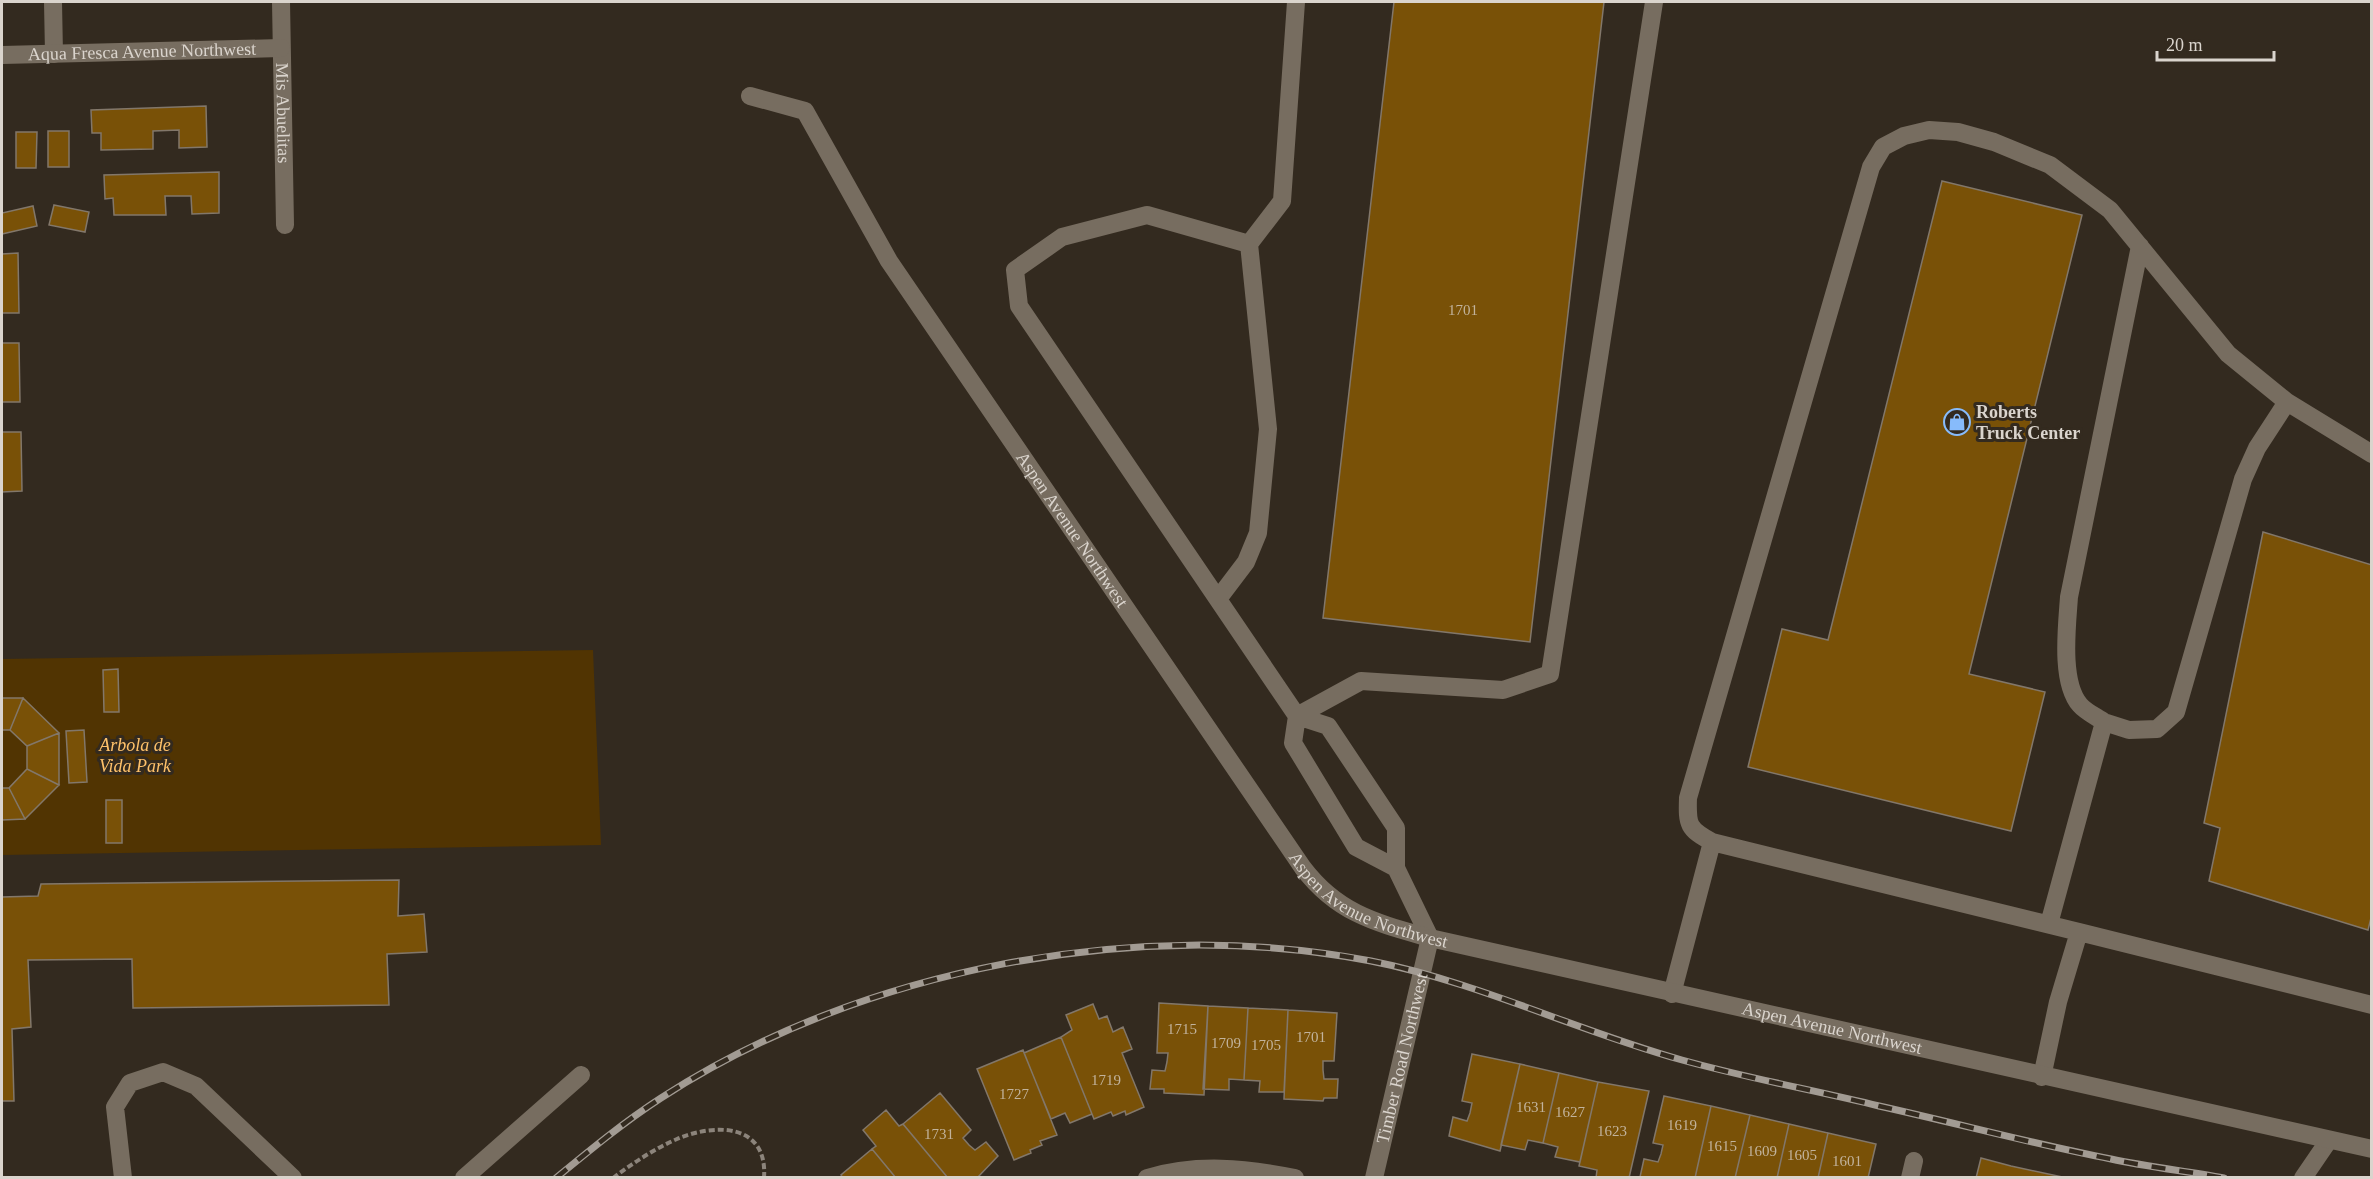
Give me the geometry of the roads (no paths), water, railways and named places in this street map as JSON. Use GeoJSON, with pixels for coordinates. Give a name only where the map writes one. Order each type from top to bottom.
{"type":"FeatureCollection","features":[{"type":"Feature","properties":{"kind":"street"},"geometry":{"type":"LineString","coordinates":[[53,2],[54,54]]}},
{"type":"Feature","properties":{"kind":"street","name":"Mis Abuelitas"},"geometry":{"type":"LineString","coordinates":[[281,2],[285,225]]}},
{"type":"Feature","properties":{"kind":"street"},"geometry":{"type":"LineString","coordinates":[[1218,599],[1246,562],[1258,533],[1268,429],[1249,244],[1282,201],[1296,2]]}},
{"type":"Feature","properties":{"kind":"street"},"geometry":{"type":"LineString","coordinates":[[1297,716],[1361,681],[1503,690],[1550,674],[1654,2]]}},
{"type":"Feature","properties":{"kind":"street","name":"Aqua Fresca Avenue Northwest"},"geometry":{"type":"LineString","coordinates":[[2,55],[281,48]]}},
{"type":"Feature","properties":{"kind":"street","name":"Aspen Avenue Northwest"},"geometry":{"type":"LineString","coordinates":[[750,96],[805,111],[889,261],[1310,878],[1339,906],[1383,925],[1430,939],[2372,1149]]}},
{"type":"Feature","properties":{"kind":"street"},"geometry":{"type":"LineString","coordinates":[[2372,454],[2287,402],[2228,354],[2110,210],[2050,165],[1994,142],[1958,132],[1929,130],[1904,136],[1882,147],[1871,167],[1688,798],[1687,821],[1695,833],[1712,842],[2372,1005]]}},
{"type":"Feature","properties":{"kind":"street"},"geometry":{"type":"LineString","coordinates":[[1249,244],[1147,215],[1062,237],[1015,270],[1019,306],[1297,716],[1328,726],[1396,828],[1396,868],[1430,939]]}},
{"type":"Feature","properties":{"kind":"street"},"geometry":{"type":"LineString","coordinates":[[2140,246],[2069,597],[2065,650],[2071,681],[2079,705],[2104,722],[2129,730],[2157,729],[2176,712],[2242,479],[2257,448],[2287,402]]}},
{"type":"Feature","properties":{"kind":"street"},"geometry":{"type":"LineString","coordinates":[[1297,716],[1293,743],[1356,847],[1396,868]]}},
{"type":"Feature","properties":{"kind":"street"},"geometry":{"type":"LineString","coordinates":[[2049,924],[2104,722]]}},
{"type":"Feature","properties":{"kind":"street"},"geometry":{"type":"LineString","coordinates":[[1672,994],[1712,842]]}},
{"type":"Feature","properties":{"kind":"street"},"geometry":{"type":"LineString","coordinates":[[2042,1077],[2058,1002],[2079,932]]}},
{"type":"Feature","properties":{"kind":"street","name":"Timber Road Northwest"},"geometry":{"type":"LineString","coordinates":[[1374,1178],[1430,939]]}},
{"type":"Feature","properties":{"kind":"street"},"geometry":{"type":"LineString","coordinates":[[123,1178],[117,1143],[115,1107],[130,1083],[163,1072],[196,1086],[293,1178]]}},
{"type":"Feature","properties":{"kind":"street"},"geometry":{"type":"LineString","coordinates":[[464,1178],[581,1075]]}},
{"type":"Feature","properties":{"kind":"street"},"geometry":{"type":"LineString","coordinates":[[2303,1178],[2329,1140]]}},
{"type":"Feature","properties":{"kind":"street"},"geometry":{"type":"LineString","coordinates":[[1147,1178],[1199,1168],[1245,1168],[1295,1178]]}},
{"type":"Feature","properties":{"kind":"railway"},"geometry":{"type":"LineString","coordinates":[[556,1178],[620,1126],[661,1098],[739,1053],[824,1015],[912,986],[1004,964],[1097,950],[1190,945],[1282,949],[1371,961],[1411,970],[1450,981],[1682,1060],[2082,1153],[2224,1178]]}},
{"type":"Feature","properties":{"kind":"place","name":"Roberts Truck Center"},"geometry":{"type":"Point","coordinates":[1957,422]}},
{"type":"Feature","properties":{"kind":"park label","name":"Arbola de Vida Park"},"geometry":{"type":"Point","coordinates":[135,756]}}]}
